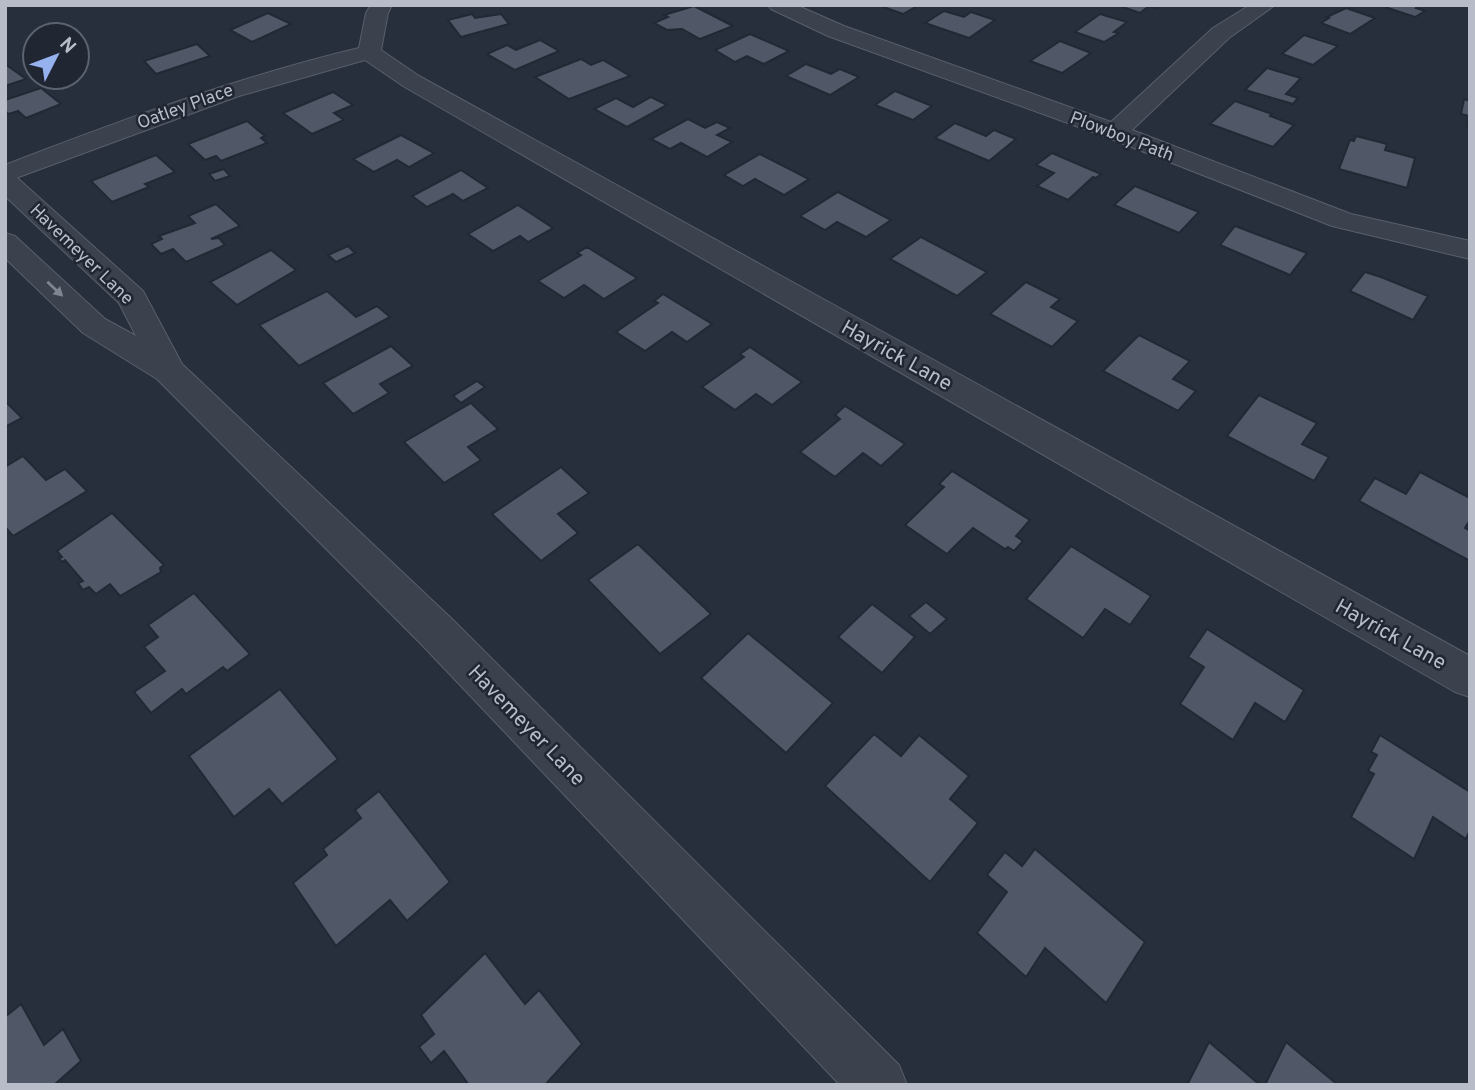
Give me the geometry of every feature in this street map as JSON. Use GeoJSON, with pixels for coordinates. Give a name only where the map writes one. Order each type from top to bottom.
{"type":"FeatureCollection","features":[{"type":"Feature","properties":{"kind":"street"},"geometry":{"type":"LineString","coordinates":[[369,52],[377,13],[382,5]]}},
{"type":"Feature","properties":{"kind":"street","name":"Plowboy Path"},"geometry":{"type":"LineString","coordinates":[[778,5],[836,31],[1115,132],[1342,220],[1470,250]]}},
{"type":"Feature","properties":{"kind":"street"},"geometry":{"type":"LineString","coordinates":[[1115,132],[1221,33],[1265,5]]}},
{"type":"Feature","properties":{"kind":"street","name":"Oatley Place"},"geometry":{"type":"LineString","coordinates":[[5,174],[218,93],[297,69],[369,52]]}},
{"type":"Feature","properties":{"kind":"street","name":"Hayrick Lane"},"geometry":{"type":"LineString","coordinates":[[369,52],[411,81],[1470,678]]}},
{"type":"Feature","properties":{"kind":"street","name":"Havemeyer Lane"},"geometry":{"type":"LineString","coordinates":[[5,181],[132,298],[169,371]]}},
{"type":"Feature","properties":{"kind":"street","name":"Havemeyer Lane"},"geometry":{"type":"LineString","coordinates":[[5,242],[94,326],[169,371],[438,633],[879,1085]]}},
{"type":"Feature","properties":{"kind":"building"},"geometry":{"type":"Polygon","coordinates":[[[878,5],[919,5],[903,14],[878,5]]]}},
{"type":"Feature","properties":{"kind":"building"},"geometry":{"type":"Polygon","coordinates":[[[1117,5],[1160,5],[1157,8],[1149,6],[1140,13],[1117,5]]]}},
{"type":"Feature","properties":{"kind":"building"},"geometry":{"type":"Polygon","coordinates":[[[1379,5],[1419,5],[1416,8],[1425,11],[1415,17],[1379,5]]]}},
{"type":"Feature","properties":{"kind":"building"},"geometry":{"type":"Polygon","coordinates":[[[694,6],[733,26],[700,39],[682,29],[667,30],[654,23],[668,17],[664,15],[694,6]]]}},
{"type":"Feature","properties":{"kind":"building"},"geometry":{"type":"Polygon","coordinates":[[[1346,8],[1375,18],[1350,34],[1321,23],[1346,8]]]}},
{"type":"Feature","properties":{"kind":"building"},"geometry":{"type":"Polygon","coordinates":[[[944,11],[964,17],[971,12],[995,20],[969,38],[925,23],[944,11]]]}},
{"type":"Feature","properties":{"kind":"building"},"geometry":{"type":"Polygon","coordinates":[[[268,13],[291,24],[252,42],[230,30],[268,13]]]}},
{"type":"Feature","properties":{"kind":"building"},"geometry":{"type":"Polygon","coordinates":[[[472,14],[475,18],[501,14],[509,24],[461,37],[448,20],[472,14]]]}},
{"type":"Feature","properties":{"kind":"building"},"geometry":{"type":"Polygon","coordinates":[[[1100,14],[1127,22],[1114,32],[1119,33],[1104,42],[1075,32],[1100,14]]]}},
{"type":"Feature","properties":{"kind":"building"},"geometry":{"type":"Polygon","coordinates":[[[750,34],[789,51],[764,64],[747,56],[735,62],[715,50],[750,34]]]}},
{"type":"Feature","properties":{"kind":"building"},"geometry":{"type":"Polygon","coordinates":[[[1304,35],[1338,46],[1313,65],[1282,54],[1304,35]]]}},
{"type":"Feature","properties":{"kind":"building"},"geometry":{"type":"Polygon","coordinates":[[[540,40],[559,51],[515,70],[487,54],[507,45],[516,50],[540,40]]]}},
{"type":"Feature","properties":{"kind":"building"},"geometry":{"type":"Polygon","coordinates":[[[1060,41],[1091,53],[1062,73],[1030,61],[1060,41]]]}},
{"type":"Feature","properties":{"kind":"building"},"geometry":{"type":"Polygon","coordinates":[[[197,44],[210,56],[156,74],[144,61],[197,44]]]}},
{"type":"Feature","properties":{"kind":"building"},"geometry":{"type":"Polygon","coordinates":[[[581,59],[591,65],[603,60],[630,76],[569,99],[535,77],[581,59]]]}},
{"type":"Feature","properties":{"kind":"building"},"geometry":{"type":"Polygon","coordinates":[[[5,64],[21,75],[21,81],[5,86],[5,64]]]}},
{"type":"Feature","properties":{"kind":"building"},"geometry":{"type":"Polygon","coordinates":[[[806,64],[831,74],[840,69],[859,77],[830,95],[786,76],[806,64]]]}},
{"type":"Feature","properties":{"kind":"building"},"geometry":{"type":"Polygon","coordinates":[[[1267,68],[1301,78],[1286,94],[1298,98],[1293,104],[1245,90],[1267,68]]]}},
{"type":"Feature","properties":{"kind":"building"},"geometry":{"type":"Polygon","coordinates":[[[32,91],[45,91],[61,104],[26,118],[18,111],[9,114],[5,111],[5,100],[32,91]]]}},
{"type":"Feature","properties":{"kind":"building"},"geometry":{"type":"Polygon","coordinates":[[[895,91],[932,106],[913,120],[875,105],[895,91]]]}},
{"type":"Feature","properties":{"kind":"building"},"geometry":{"type":"Polygon","coordinates":[[[333,92],[353,105],[334,113],[344,120],[312,134],[283,113],[333,92]]]}},
{"type":"Feature","properties":{"kind":"building"},"geometry":{"type":"Polygon","coordinates":[[[651,97],[667,105],[627,127],[594,109],[616,98],[633,107],[651,97]]]}},
{"type":"Feature","properties":{"kind":"building"},"geometry":{"type":"Polygon","coordinates":[[[1464,99],[1470,101],[1470,126],[1467,126],[1469,116],[1461,114],[1464,99]]]}},
{"type":"Feature","properties":{"kind":"building"},"geometry":{"type":"Polygon","coordinates":[[[1235,101],[1294,125],[1273,147],[1210,124],[1235,101]]]}},
{"type":"Feature","properties":{"kind":"building"},"geometry":{"type":"Polygon","coordinates":[[[688,119],[705,128],[717,122],[730,128],[717,135],[732,142],[707,157],[681,143],[670,149],[651,139],[688,119]]]}},
{"type":"Feature","properties":{"kind":"building"},"geometry":{"type":"Polygon","coordinates":[[[247,121],[265,136],[261,138],[267,143],[221,161],[216,156],[205,160],[188,144],[247,121]]]}},
{"type":"Feature","properties":{"kind":"building"},"geometry":{"type":"Polygon","coordinates":[[[955,123],[986,136],[994,130],[1016,139],[989,161],[935,138],[955,123]]]}},
{"type":"Feature","properties":{"kind":"building"},"geometry":{"type":"Polygon","coordinates":[[[401,135],[434,153],[409,167],[397,160],[374,172],[353,159],[401,135]]]}},
{"type":"Feature","properties":{"kind":"building"},"geometry":{"type":"Polygon","coordinates":[[[1356,136],[1387,144],[1385,150],[1415,158],[1407,188],[1339,169],[1350,140],[1354,141],[1356,136]]]}},
{"type":"Feature","properties":{"kind":"building"},"geometry":{"type":"Polygon","coordinates":[[[1052,153],[1101,174],[1093,177],[1068,200],[1037,186],[1054,173],[1036,165],[1052,153]]]}},
{"type":"Feature","properties":{"kind":"building"},"geometry":{"type":"Polygon","coordinates":[[[760,154],[809,179],[784,195],[755,179],[743,186],[724,175],[760,154]]]}},
{"type":"Feature","properties":{"kind":"building"},"geometry":{"type":"Polygon","coordinates":[[[156,155],[175,172],[145,184],[149,187],[112,202],[91,181],[156,155]]]}},
{"type":"Feature","properties":{"kind":"building"},"geometry":{"type":"Polygon","coordinates":[[[224,169],[230,176],[215,181],[209,174],[224,169]]]}},
{"type":"Feature","properties":{"kind":"building"},"geometry":{"type":"Polygon","coordinates":[[[461,170],[488,188],[463,201],[453,194],[427,207],[412,196],[461,170]]]}},
{"type":"Feature","properties":{"kind":"building"},"geometry":{"type":"Polygon","coordinates":[[[1135,186],[1199,212],[1179,233],[1114,205],[1135,186]]]}},
{"type":"Feature","properties":{"kind":"building"},"geometry":{"type":"Polygon","coordinates":[[[838,192],[891,220],[866,237],[837,222],[825,230],[800,216],[838,192]]]}},
{"type":"Feature","properties":{"kind":"building"},"geometry":{"type":"Polygon","coordinates":[[[216,204],[240,226],[211,239],[219,238],[225,245],[186,262],[173,249],[161,254],[151,244],[162,239],[159,236],[195,223],[188,216],[216,204]]]}},
{"type":"Feature","properties":{"kind":"building"},"geometry":{"type":"Polygon","coordinates":[[[518,205],[553,228],[528,242],[520,236],[493,251],[468,234],[518,205]]]}},
{"type":"Feature","properties":{"kind":"building"},"geometry":{"type":"Polygon","coordinates":[[[1235,226],[1307,253],[1290,275],[1220,245],[1235,226]]]}},
{"type":"Feature","properties":{"kind":"building"},"geometry":{"type":"Polygon","coordinates":[[[921,237],[987,272],[957,296],[890,259],[921,237]]]}},
{"type":"Feature","properties":{"kind":"building"},"geometry":{"type":"Polygon","coordinates":[[[348,246],[355,253],[336,262],[328,255],[348,246]]]}},
{"type":"Feature","properties":{"kind":"building"},"geometry":{"type":"Polygon","coordinates":[[[587,247],[637,278],[604,299],[584,285],[564,298],[538,281],[581,255],[577,253],[587,247]]]}},
{"type":"Feature","properties":{"kind":"building"},"geometry":{"type":"Polygon","coordinates":[[[271,250],[296,270],[237,305],[210,282],[271,250]]]}},
{"type":"Feature","properties":{"kind":"building"},"geometry":{"type":"Polygon","coordinates":[[[1365,272],[1428,296],[1413,320],[1350,291],[1365,272]]]}},
{"type":"Feature","properties":{"kind":"building"},"geometry":{"type":"Polygon","coordinates":[[[1026,282],[1060,299],[1051,307],[1078,321],[1052,347],[990,314],[1026,282]]]}},
{"type":"Feature","properties":{"kind":"building"},"geometry":{"type":"Polygon","coordinates":[[[327,291],[356,317],[377,306],[390,317],[299,366],[259,325],[327,291]]]}},
{"type":"Feature","properties":{"kind":"building"},"geometry":{"type":"Polygon","coordinates":[[[663,294],[712,324],[687,342],[672,332],[645,351],[616,332],[658,303],[654,301],[663,294]]]}},
{"type":"Feature","properties":{"kind":"building"},"geometry":{"type":"Polygon","coordinates":[[[1139,335],[1190,361],[1173,379],[1196,391],[1178,411],[1103,371],[1139,335]]]}},
{"type":"Feature","properties":{"kind":"building"},"geometry":{"type":"Polygon","coordinates":[[[391,346],[413,366],[380,384],[389,393],[353,414],[323,383],[391,346]]]}},
{"type":"Feature","properties":{"kind":"building"},"geometry":{"type":"Polygon","coordinates":[[[750,347],[802,382],[772,405],[756,394],[735,410],[702,387],[744,357],[740,354],[750,347]]]}},
{"type":"Feature","properties":{"kind":"building"},"geometry":{"type":"Polygon","coordinates":[[[477,381],[485,387],[461,403],[453,396],[477,381]]]}},
{"type":"Feature","properties":{"kind":"building"},"geometry":{"type":"Polygon","coordinates":[[[1259,395],[1317,423],[1302,444],[1329,457],[1314,481],[1227,436],[1259,395]]]}},
{"type":"Feature","properties":{"kind":"building"},"geometry":{"type":"Polygon","coordinates":[[[5,401],[22,418],[5,427],[5,401]]]}},
{"type":"Feature","properties":{"kind":"building"},"geometry":{"type":"Polygon","coordinates":[[[471,403],[498,429],[468,447],[481,460],[444,483],[404,442],[471,403]]]}},
{"type":"Feature","properties":{"kind":"building"},"geometry":{"type":"Polygon","coordinates":[[[845,406],[905,444],[881,466],[863,453],[835,477],[800,452],[840,419],[835,415],[845,406]]]}},
{"type":"Feature","properties":{"kind":"building"},"geometry":{"type":"Polygon","coordinates":[[[23,456],[46,480],[65,469],[87,491],[13,536],[5,527],[5,467],[23,456]]]}},
{"type":"Feature","properties":{"kind":"building"},"geometry":{"type":"Polygon","coordinates":[[[561,467],[589,493],[558,514],[578,533],[541,561],[492,514],[561,467]]]}},
{"type":"Feature","properties":{"kind":"building"},"geometry":{"type":"Polygon","coordinates":[[[952,471],[1030,520],[1016,536],[1023,541],[1014,551],[1008,547],[1005,549],[973,528],[947,554],[905,525],[944,487],[939,484],[952,471]]]}},
{"type":"Feature","properties":{"kind":"building"},"geometry":{"type":"Polygon","coordinates":[[[1420,472],[1470,498],[1470,520],[1465,528],[1470,531],[1470,561],[1359,501],[1375,478],[1406,494],[1420,472]]]}},
{"type":"Feature","properties":{"kind":"building"},"geometry":{"type":"Polygon","coordinates":[[[112,513],[164,565],[160,568],[161,572],[120,596],[110,584],[96,594],[89,587],[83,590],[78,583],[83,581],[65,560],[62,562],[57,551],[112,513]]]}},
{"type":"Feature","properties":{"kind":"building"},"geometry":{"type":"Polygon","coordinates":[[[638,544],[711,614],[660,654],[588,580],[638,544]]]}},
{"type":"Feature","properties":{"kind":"building"},"geometry":{"type":"Polygon","coordinates":[[[1071,546],[1151,596],[1130,625],[1105,609],[1083,638],[1026,599],[1071,546]]]}},
{"type":"Feature","properties":{"kind":"building"},"geometry":{"type":"Polygon","coordinates":[[[194,593],[250,654],[227,671],[223,667],[186,694],[182,689],[151,713],[134,692],[165,671],[144,647],[158,637],[148,625],[194,593]]]}},
{"type":"Feature","properties":{"kind":"building"},"geometry":{"type":"Polygon","coordinates":[[[926,602],[947,619],[930,634],[909,616],[926,602]]]}},
{"type":"Feature","properties":{"kind":"building"},"geometry":{"type":"Polygon","coordinates":[[[872,604],[915,637],[882,673],[838,637],[872,604]]]}},
{"type":"Feature","properties":{"kind":"building"},"geometry":{"type":"Polygon","coordinates":[[[1207,629],[1304,690],[1285,722],[1255,703],[1233,740],[1180,704],[1204,667],[1188,657],[1207,629]]]}},
{"type":"Feature","properties":{"kind":"building"},"geometry":{"type":"Polygon","coordinates":[[[748,633],[833,703],[786,753],[701,678],[748,633]]]}},
{"type":"Feature","properties":{"kind":"building"},"geometry":{"type":"Polygon","coordinates":[[[280,689],[338,759],[282,804],[269,789],[234,817],[189,756],[280,689]]]}},
{"type":"Feature","properties":{"kind":"building"},"geometry":{"type":"Polygon","coordinates":[[[874,734],[901,756],[919,735],[969,776],[950,799],[978,823],[930,882],[825,786],[874,734]]]}},
{"type":"Feature","properties":{"kind":"building"},"geometry":{"type":"Polygon","coordinates":[[[1380,735],[1470,792],[1470,830],[1466,839],[1433,817],[1414,859],[1351,817],[1374,774],[1368,771],[1377,755],[1371,752],[1380,735]]]}},
{"type":"Feature","properties":{"kind":"building"},"geometry":{"type":"Polygon","coordinates":[[[379,791],[450,882],[407,921],[390,900],[336,946],[293,883],[327,855],[323,849],[361,818],[355,810],[379,791]]]}},
{"type":"Feature","properties":{"kind":"building"},"geometry":{"type":"Polygon","coordinates":[[[1035,849],[1145,942],[1106,1003],[1045,948],[1026,977],[977,933],[1007,892],[987,875],[1005,852],[1022,866],[1035,849]]]}},
{"type":"Feature","properties":{"kind":"building"},"geometry":{"type":"Polygon","coordinates":[[[485,953],[525,1004],[539,990],[582,1044],[545,1085],[469,1085],[444,1051],[431,1063],[419,1047],[434,1034],[421,1015],[485,953]]]}},
{"type":"Feature","properties":{"kind":"building"},"geometry":{"type":"Polygon","coordinates":[[[21,1004],[44,1045],[63,1029],[81,1061],[54,1085],[5,1085],[5,1017],[21,1004]]]}},
{"type":"Feature","properties":{"kind":"building"},"geometry":{"type":"Polygon","coordinates":[[[1209,1042],[1260,1085],[1187,1085],[1209,1042]]]}},
{"type":"Feature","properties":{"kind":"building"},"geometry":{"type":"Polygon","coordinates":[[[1286,1042],[1338,1085],[1265,1085],[1286,1042]]]}}]}
